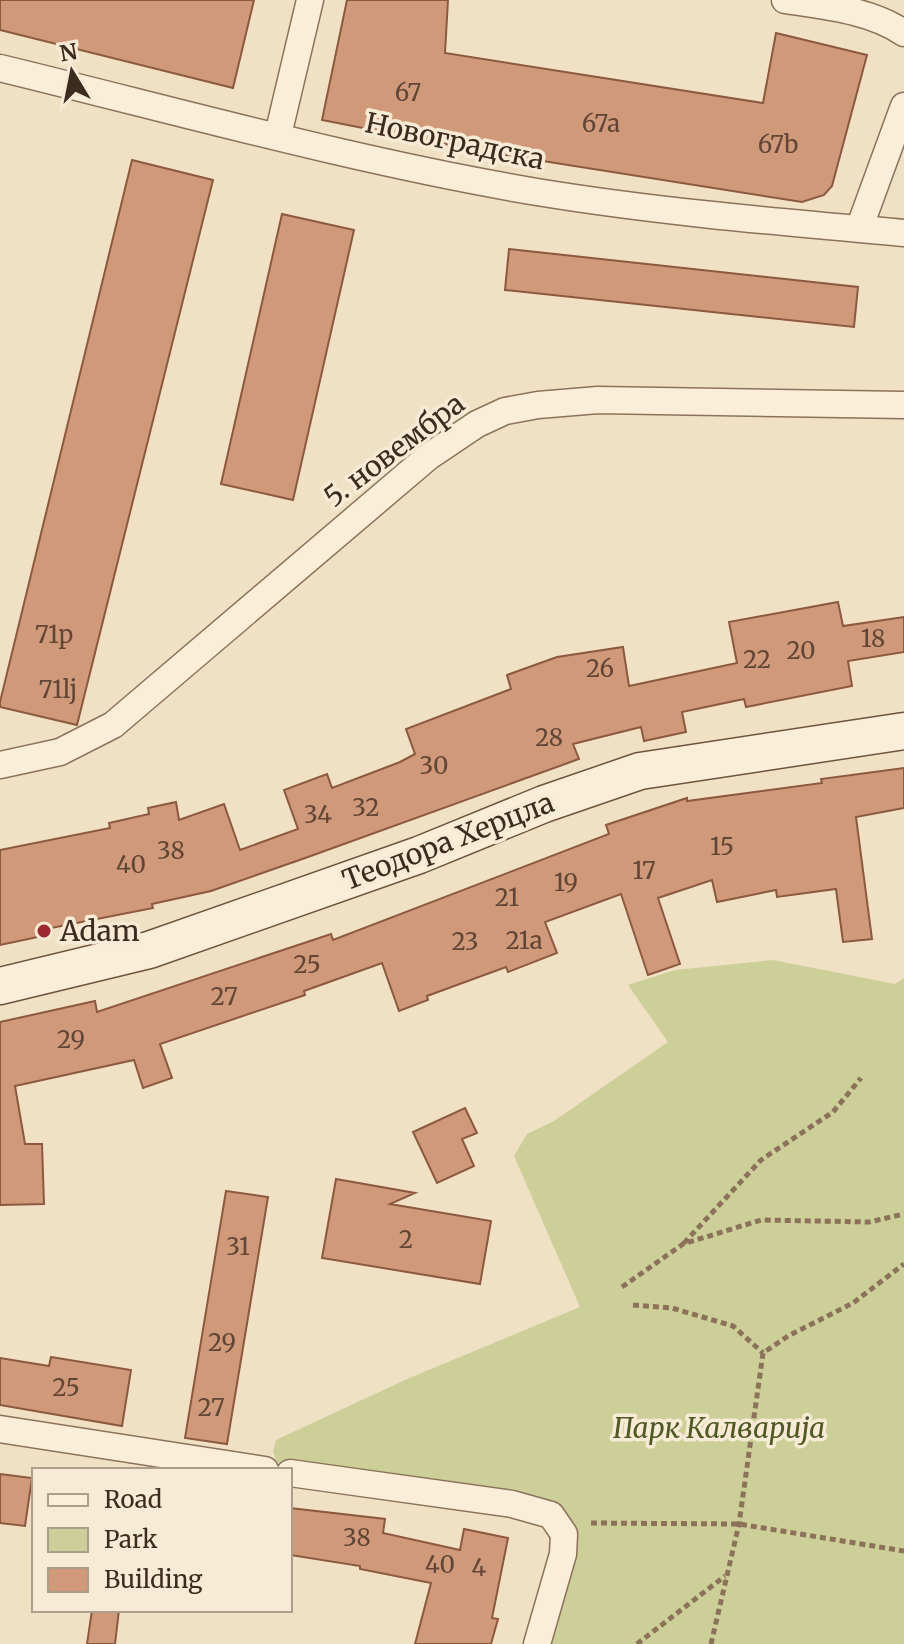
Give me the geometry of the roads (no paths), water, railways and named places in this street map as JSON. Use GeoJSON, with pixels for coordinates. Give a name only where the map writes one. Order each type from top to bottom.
{"type":"FeatureCollection","features":[{"type":"Feature","properties":{"kind":"main road","name":"Теодора Херцла"},"geometry":{"type":"LineString","coordinates":[[0,986],[149,950],[404,860],[544,804],[640,771],[904,731]]}},
{"type":"Feature","properties":{"kind":"street"},"geometry":{"type":"LineString","coordinates":[[278,135],[310,0]]}},
{"type":"Feature","properties":{"kind":"street"},"geometry":{"type":"LineString","coordinates":[[785,0],[854,12],[891,24],[904,33]]}},
{"type":"Feature","properties":{"kind":"street","name":"Новоградска"},"geometry":{"type":"LineString","coordinates":[[0,68],[278,135],[533,191],[698,214],[904,233]]}},
{"type":"Feature","properties":{"kind":"street"},"geometry":{"type":"LineString","coordinates":[[859,229],[904,106]]}},
{"type":"Feature","properties":{"kind":"street","name":"5. новембра"},"geometry":{"type":"LineString","coordinates":[[0,765],[60,752],[113,725],[428,457],[477,424],[505,411],[598,400],[904,405]]}},
{"type":"Feature","properties":{"kind":"street"},"geometry":{"type":"LineString","coordinates":[[0,1429],[252,1468]]}},
{"type":"Feature","properties":{"kind":"street"},"geometry":{"type":"LineString","coordinates":[[292,1473],[512,1504],[551,1515],[564,1534],[563,1554],[537,1644]]}},
{"type":"Feature","properties":{"kind":"place","name":"Adam"},"geometry":{"type":"Point","coordinates":[44,931]}},
{"type":"Feature","properties":{"kind":"park label","name":"Парк Калварија"},"geometry":{"type":"Point","coordinates":[719,1428]}}]}
